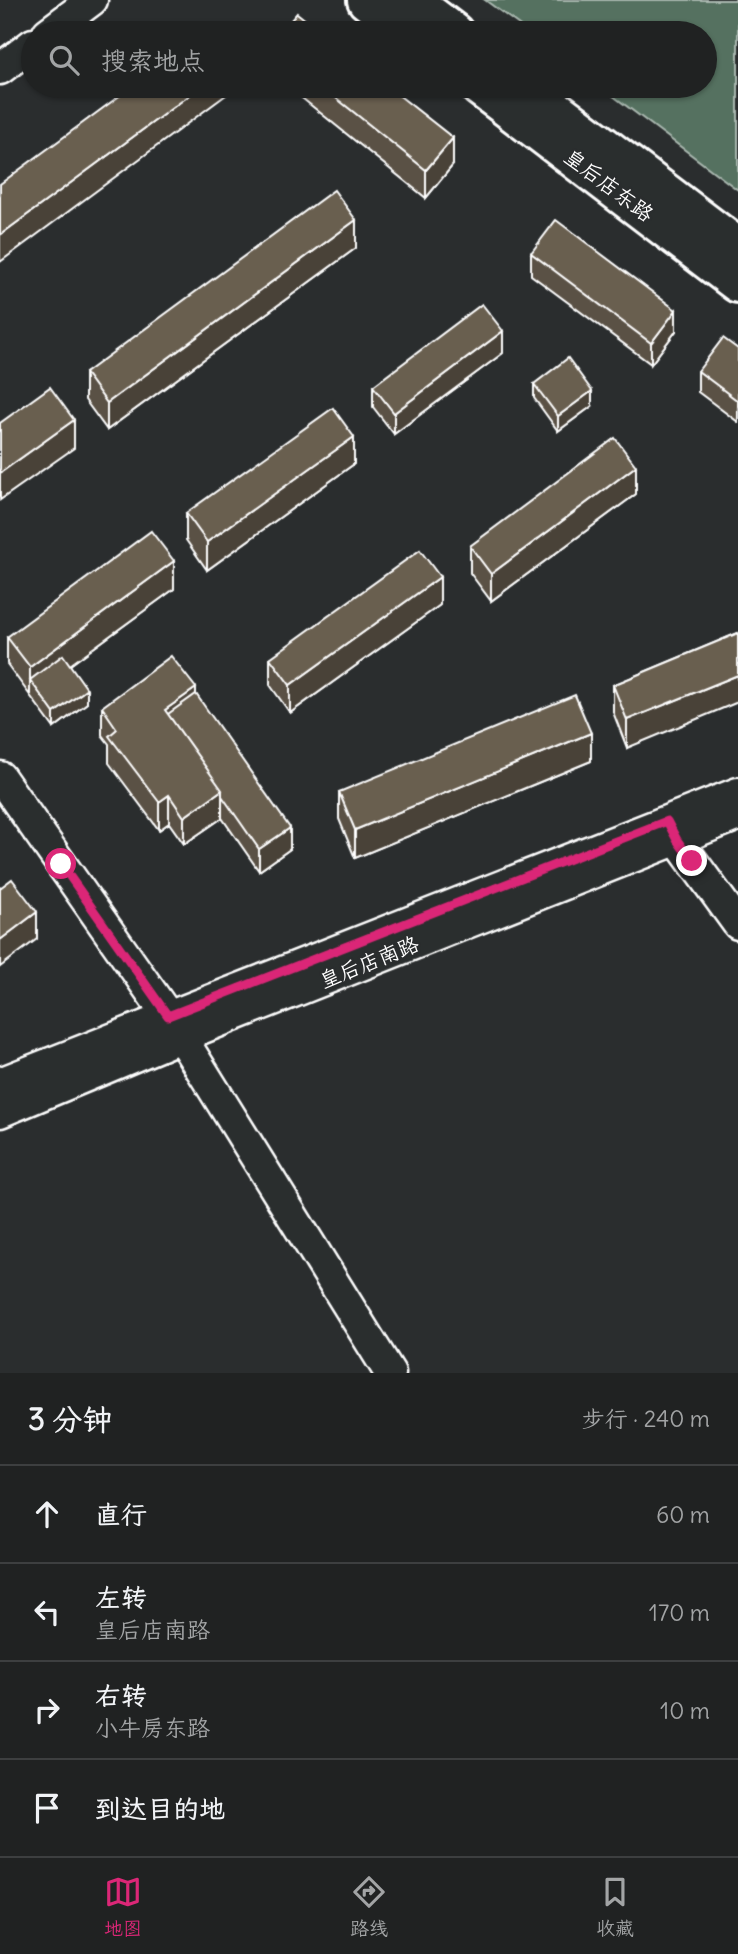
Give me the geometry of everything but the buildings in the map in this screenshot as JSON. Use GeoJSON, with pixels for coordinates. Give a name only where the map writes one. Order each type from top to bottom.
{"type":"FeatureCollection","features":[{"type":"Feature","properties":{"kind":"main road"},"geometry":{"type":"LineString","coordinates":[[367,0],[394,21]]}},
{"type":"Feature","properties":{"kind":"main road"},"geometry":{"type":"LineString","coordinates":[[410,0],[438,21]]}},
{"type":"Feature","properties":{"kind":"main road","name":"皇后店东路"},"geometry":{"type":"LineString","coordinates":[[495,98],[738,284]]}},
{"type":"Feature","properties":{"kind":"main road","name":"皇后店东路"},"geometry":{"type":"LineString","coordinates":[[540,98],[738,248]]}},
{"type":"Feature","properties":{"kind":"street"},"geometry":{"type":"LineString","coordinates":[[64,21],[92,0]]}},
{"type":"Feature","properties":{"kind":"street"},"geometry":{"type":"LineString","coordinates":[[0,69],[21,53]]}},
{"type":"Feature","properties":{"kind":"street"},"geometry":{"type":"LineString","coordinates":[[0,777],[174,1027],[390,1373]]}},
{"type":"Feature","properties":{"kind":"street","name":"皇后店南路"},"geometry":{"type":"LineString","coordinates":[[672,831],[738,793]]}},
{"type":"Feature","properties":{"kind":"street","name":"皇后店南路"},"geometry":{"type":"LineString","coordinates":[[0,1083],[174,1027],[672,831],[738,815]]}},
{"type":"Feature","properties":{"kind":"street"},"geometry":{"type":"LineString","coordinates":[[672,831],[738,924]]}},
{"type":"Feature","properties":{"kind":"street","name":"皇后店南路"},"geometry":{"type":"LineString","coordinates":[[0,1112],[174,1027]]}},
{"type":"Feature","properties":{"kind":"green space"},"geometry":{"type":"Polygon","coordinates":[[[485,0],[738,0],[738,190],[616,98],[717,98],[717,21],[514,21],[485,0]]]}},
{"type":"Feature","properties":{"kind":"route"},"geometry":{"type":"LineString","coordinates":[[61,864],[168,1016],[667,821],[692,861]]}}]}
